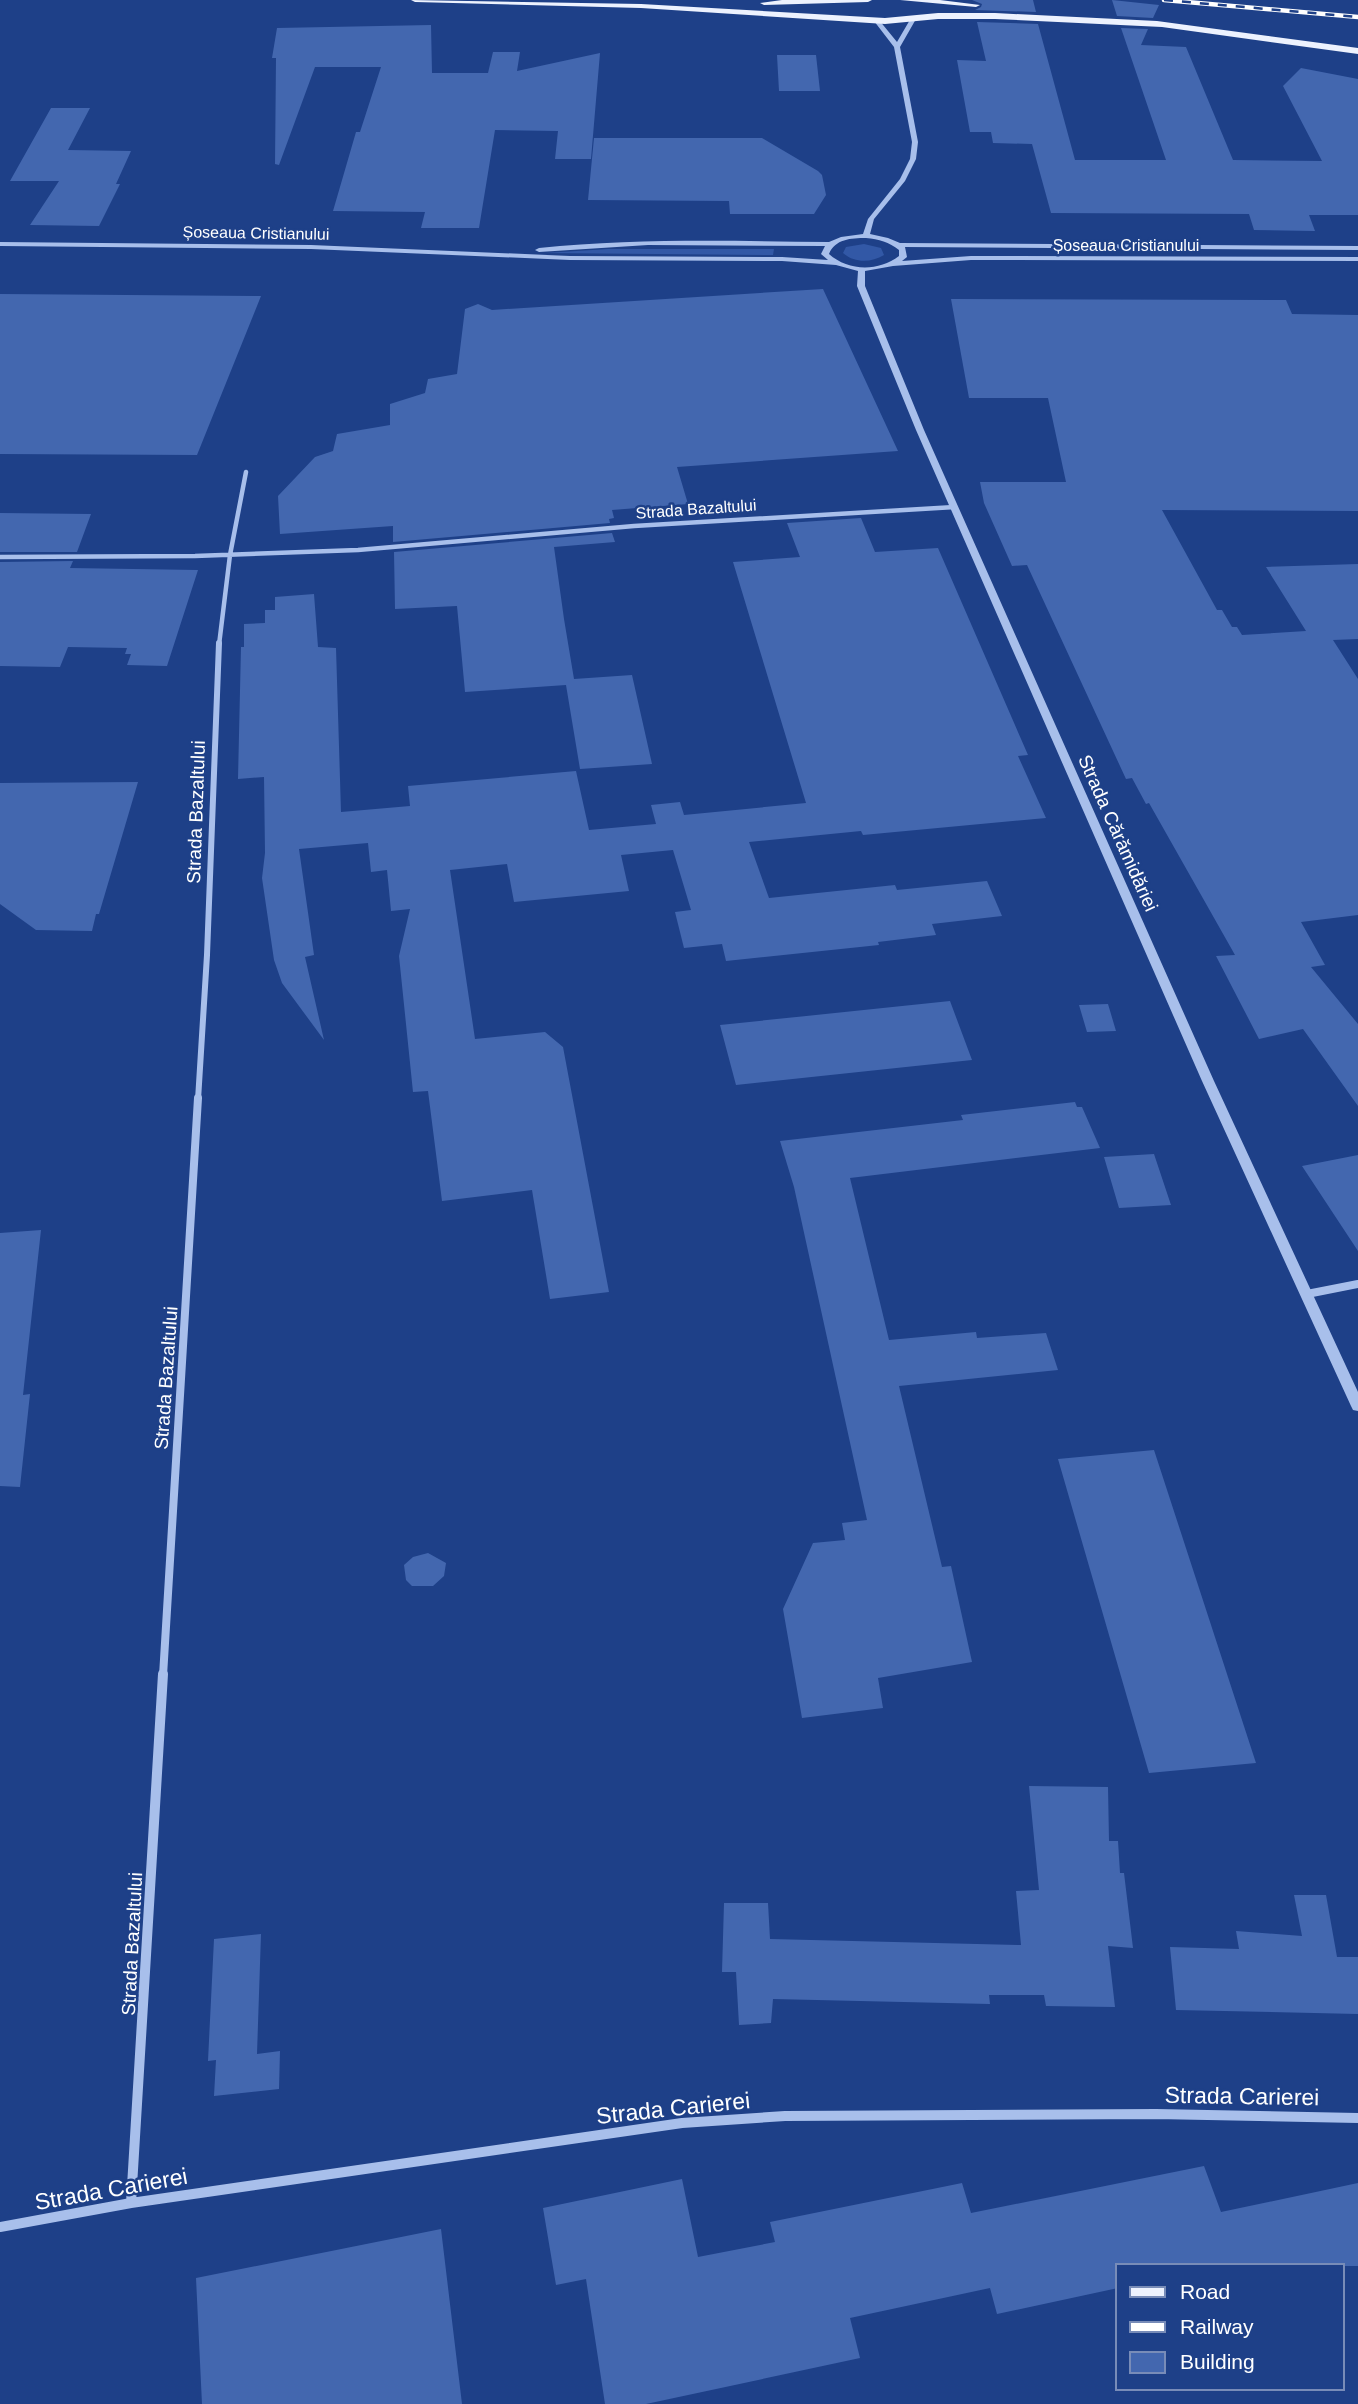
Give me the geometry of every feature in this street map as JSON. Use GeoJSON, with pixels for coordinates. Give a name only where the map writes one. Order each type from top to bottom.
{"type":"FeatureCollection","features":[{"type":"Feature","properties":{"kind":"main road"},"geometry":{"type":"LineString","coordinates":[[415,0],[641,6],[873,20],[995,16],[1169,25]]}},
{"type":"Feature","properties":{"kind":"main road"},"geometry":{"type":"LineString","coordinates":[[641,6],[866,0]]}},
{"type":"Feature","properties":{"kind":"main road"},"geometry":{"type":"LineString","coordinates":[[866,0],[853,9],[857,15],[873,20]]}},
{"type":"Feature","properties":{"kind":"main road"},"geometry":{"type":"LineString","coordinates":[[904,0],[922,10],[915,18]]}},
{"type":"Feature","properties":{"kind":"main road"},"geometry":{"type":"LineString","coordinates":[[904,0],[1169,25],[1358,51]]}},
{"type":"Feature","properties":{"kind":"street"},"geometry":{"type":"LineString","coordinates":[[897,47],[915,18]]}},
{"type":"Feature","properties":{"kind":"street"},"geometry":{"type":"LineString","coordinates":[[866,236],[872,219],[903,180],[913,159],[915,142],[897,47],[873,20]]}},
{"type":"Feature","properties":{"kind":"street","name":"Șoseaua Cristianului"},"geometry":{"type":"LineString","coordinates":[[511,253],[568,246],[829,244],[846,237],[866,236],[888,240],[898,245],[1358,248]]}},
{"type":"Feature","properties":{"kind":"street","name":"Șoseaua Cristianului"},"geometry":{"type":"LineString","coordinates":[[0,244],[295,246],[511,253],[570,258],[782,259],[837,263],[862,269],[971,258],[1358,259]]}},
{"type":"Feature","properties":{"kind":"street"},"geometry":{"type":"LineString","coordinates":[[829,244],[825,254],[837,263]]}},
{"type":"Feature","properties":{"kind":"street"},"geometry":{"type":"LineString","coordinates":[[893,264],[904,253],[898,245]]}},
{"type":"Feature","properties":{"kind":"street","name":"Strada Cărămidăriei"},"geometry":{"type":"LineString","coordinates":[[862,269],[861,286],[955,507],[1208,1081],[1358,1406]]}},
{"type":"Feature","properties":{"kind":"street","name":"Strada Bazaltului"},"geometry":{"type":"LineString","coordinates":[[131,2203],[207,955],[216,667],[230,555],[246,472]]}},
{"type":"Feature","properties":{"kind":"street","name":"Strada Bazaltului"},"geometry":{"type":"LineString","coordinates":[[0,557],[230,555],[358,550],[634,526],[955,507]]}},
{"type":"Feature","properties":{"kind":"street"},"geometry":{"type":"LineString","coordinates":[[1307,1294],[1358,1284]]}},
{"type":"Feature","properties":{"kind":"street","name":"Strada Carierei"},"geometry":{"type":"LineString","coordinates":[[0,2227],[131,2203],[682,2123],[760,2118],[1156,2114],[1358,2118]]}},
{"type":"Feature","properties":{"kind":"shaded area"},"geometry":{"type":"Polygon","coordinates":[[[864,244],[881,248],[884,255],[863,261],[852,259],[843,253],[846,247],[864,244]]]}},
{"type":"Feature","properties":{"kind":"shaded area"},"geometry":{"type":"Polygon","coordinates":[[[608,249],[774,249],[773,255],[545,253],[608,249]]]}},
{"type":"Feature","properties":{"kind":"building"},"geometry":{"type":"Polygon","coordinates":[[[972,0],[1033,0],[1036,12],[975,10],[982,4],[972,0]]]}},
{"type":"Feature","properties":{"kind":"building"},"geometry":{"type":"Polygon","coordinates":[[[1112,0],[1159,5],[1153,18],[1117,16],[1112,0]]]}},
{"type":"Feature","properties":{"kind":"building"},"geometry":{"type":"Polygon","coordinates":[[[977,22],[1038,24],[1075,160],[1166,160],[1121,28],[1148,29],[1141,45],[1186,47],[1233,160],[1322,161],[1283,86],[1301,68],[1358,79],[1358,215],[1309,215],[1315,231],[1254,230],[1249,214],[1051,213],[1032,144],[993,143],[991,132],[970,132],[957,60],[986,61],[977,22]]]}},
{"type":"Feature","properties":{"kind":"building"},"geometry":{"type":"Polygon","coordinates":[[[431,25],[432,73],[488,73],[493,52],[520,52],[517,71],[600,53],[591,159],[555,159],[558,131],[495,130],[479,228],[421,228],[425,212],[333,211],[356,132],[360,132],[381,67],[315,67],[279,165],[275,164],[276,58],[272,58],[277,28],[431,25]]]}},
{"type":"Feature","properties":{"kind":"building"},"geometry":{"type":"Polygon","coordinates":[[[777,55],[816,55],[820,91],[779,91],[777,55]]]}},
{"type":"Feature","properties":{"kind":"building"},"geometry":{"type":"Polygon","coordinates":[[[51,108],[90,108],[68,150],[131,151],[116,184],[120,184],[99,226],[30,225],[59,181],[10,181],[51,108]]]}},
{"type":"Feature","properties":{"kind":"building"},"geometry":{"type":"Polygon","coordinates":[[[594,138],[762,138],[818,171],[822,175],[826,195],[814,214],[730,214],[729,201],[588,200],[594,138]]]}},
{"type":"Feature","properties":{"kind":"building"},"geometry":{"type":"Polygon","coordinates":[[[823,289],[898,451],[677,467],[688,504],[612,510],[614,518],[609,519],[610,523],[393,542],[393,526],[280,534],[278,496],[315,457],[333,451],[337,434],[390,425],[390,404],[425,393],[428,379],[457,374],[465,309],[478,304],[492,310],[823,289]]]}},
{"type":"Feature","properties":{"kind":"building"},"geometry":{"type":"Polygon","coordinates":[[[0,294],[261,296],[197,455],[0,454],[0,294]]]}},
{"type":"Feature","properties":{"kind":"building"},"geometry":{"type":"Polygon","coordinates":[[[951,299],[1286,300],[1292,314],[1358,315],[1358,511],[1162,510],[1217,610],[1222,610],[1232,627],[1237,627],[1242,635],[1306,631],[1266,567],[1358,564],[1358,639],[1333,640],[1358,679],[1358,915],[1301,922],[1325,965],[1311,967],[1358,1024],[1358,1106],[1303,1029],[1259,1039],[1216,956],[1235,955],[1149,803],[1146,804],[1132,778],[1126,779],[1027,565],[1012,566],[984,503],[980,482],[1066,482],[1048,398],[969,398],[951,299]]]}},
{"type":"Feature","properties":{"kind":"building"},"geometry":{"type":"Polygon","coordinates":[[[0,513],[91,514],[77,552],[0,552],[0,513]]]}},
{"type":"Feature","properties":{"kind":"building"},"geometry":{"type":"Polygon","coordinates":[[[861,518],[875,552],[938,548],[1028,755],[1018,756],[1046,818],[863,835],[861,831],[749,842],[769,898],[895,885],[897,890],[987,881],[1002,916],[932,924],[936,935],[878,942],[879,945],[726,961],[722,944],[684,948],[675,912],[691,910],[673,850],[621,855],[629,891],[514,902],[507,864],[450,870],[475,1039],[545,1032],[563,1047],[609,1292],[550,1299],[532,1190],[442,1201],[428,1091],[413,1092],[399,956],[410,909],[391,911],[387,870],[371,872],[368,843],[299,849],[314,955],[305,957],[324,1040],[282,983],[274,960],[262,878],[265,853],[264,777],[238,779],[241,647],[244,647],[244,624],[265,623],[265,610],[275,610],[275,597],[314,594],[318,647],[336,648],[341,812],[410,806],[408,786],[576,771],[589,830],[656,824],[651,805],[680,802],[684,815],[806,803],[733,562],[800,557],[787,523],[861,518]]]}},
{"type":"Feature","properties":{"kind":"building"},"geometry":{"type":"Polygon","coordinates":[[[612,533],[615,542],[554,547],[574,679],[632,675],[652,764],[580,769],[566,685],[465,692],[457,606],[395,609],[394,552],[612,533]]]}},
{"type":"Feature","properties":{"kind":"building"},"geometry":{"type":"Polygon","coordinates":[[[73,561],[70,568],[198,570],[167,666],[127,665],[131,654],[125,654],[127,648],[68,647],[60,667],[0,666],[0,562],[73,561]]]}},
{"type":"Feature","properties":{"kind":"building"},"geometry":{"type":"Polygon","coordinates":[[[138,782],[92,931],[36,930],[0,904],[0,783],[138,782]]]}},
{"type":"Feature","properties":{"kind":"building"},"geometry":{"type":"Polygon","coordinates":[[[950,1001],[972,1060],[736,1085],[720,1025],[950,1001]]]}},
{"type":"Feature","properties":{"kind":"building"},"geometry":{"type":"Polygon","coordinates":[[[1108,1004],[1116,1031],[1087,1032],[1079,1005],[1108,1004]]]}},
{"type":"Feature","properties":{"kind":"building"},"geometry":{"type":"Polygon","coordinates":[[[1075,1102],[1077,1107],[1082,1107],[1100,1148],[850,1178],[889,1340],[976,1332],[977,1338],[1046,1333],[1058,1370],[899,1386],[942,1567],[951,1566],[972,1662],[878,1678],[883,1708],[802,1718],[783,1609],[813,1543],[845,1540],[842,1523],[867,1520],[794,1187],[780,1141],[963,1120],[961,1115],[1075,1102]]]}},
{"type":"Feature","properties":{"kind":"building"},"geometry":{"type":"Polygon","coordinates":[[[1154,1154],[1171,1205],[1119,1208],[1104,1157],[1154,1154]]]}},
{"type":"Feature","properties":{"kind":"building"},"geometry":{"type":"Polygon","coordinates":[[[1358,1155],[1358,1251],[1302,1166],[1358,1155]]]}},
{"type":"Feature","properties":{"kind":"building"},"geometry":{"type":"Polygon","coordinates":[[[41,1230],[23,1395],[30,1394],[20,1487],[0,1486],[0,1233],[41,1230]]]}},
{"type":"Feature","properties":{"kind":"building"},"geometry":{"type":"Polygon","coordinates":[[[1154,1450],[1256,1763],[1149,1773],[1058,1459],[1154,1450]]]}},
{"type":"Feature","properties":{"kind":"building"},"geometry":{"type":"Polygon","coordinates":[[[428,1553],[446,1563],[444,1576],[433,1586],[412,1586],[406,1580],[404,1565],[413,1557],[428,1553]]]}},
{"type":"Feature","properties":{"kind":"building"},"geometry":{"type":"Polygon","coordinates":[[[1029,1786],[1108,1787],[1109,1841],[1118,1841],[1120,1873],[1124,1873],[1133,1948],[1108,1946],[1115,2007],[1046,2006],[1044,1995],[989,1995],[990,2004],[773,1999],[771,2023],[739,2025],[736,1972],[722,1972],[724,1903],[768,1903],[770,1939],[1021,1945],[1016,1891],[1039,1890],[1029,1786]]]}},
{"type":"Feature","properties":{"kind":"building"},"geometry":{"type":"Polygon","coordinates":[[[1294,1895],[1326,1895],[1337,1957],[1358,1957],[1358,2014],[1176,2010],[1170,1947],[1239,1949],[1236,1931],[1302,1936],[1294,1895]]]}},
{"type":"Feature","properties":{"kind":"building"},"geometry":{"type":"Polygon","coordinates":[[[261,1934],[257,2054],[280,2051],[279,2089],[214,2096],[216,2060],[208,2061],[214,1939],[261,1934]]]}},
{"type":"Feature","properties":{"kind":"building"},"geometry":{"type":"Polygon","coordinates":[[[1204,2166],[1221,2212],[1358,2183],[1358,2266],[1116,2264],[1116,2288],[997,2314],[990,2288],[850,2318],[860,2358],[646,2404],[605,2404],[586,2279],[556,2285],[543,2208],[682,2179],[698,2257],[775,2242],[770,2222],[962,2183],[971,2213],[1204,2166]]]}},
{"type":"Feature","properties":{"kind":"building"},"geometry":{"type":"Polygon","coordinates":[[[441,2229],[462,2404],[202,2404],[196,2278],[441,2229]]]}},
{"type":"Feature","properties":{"kind":"railway"},"geometry":{"type":"LineString","coordinates":[[1164,0],[1358,17]]}}]}
